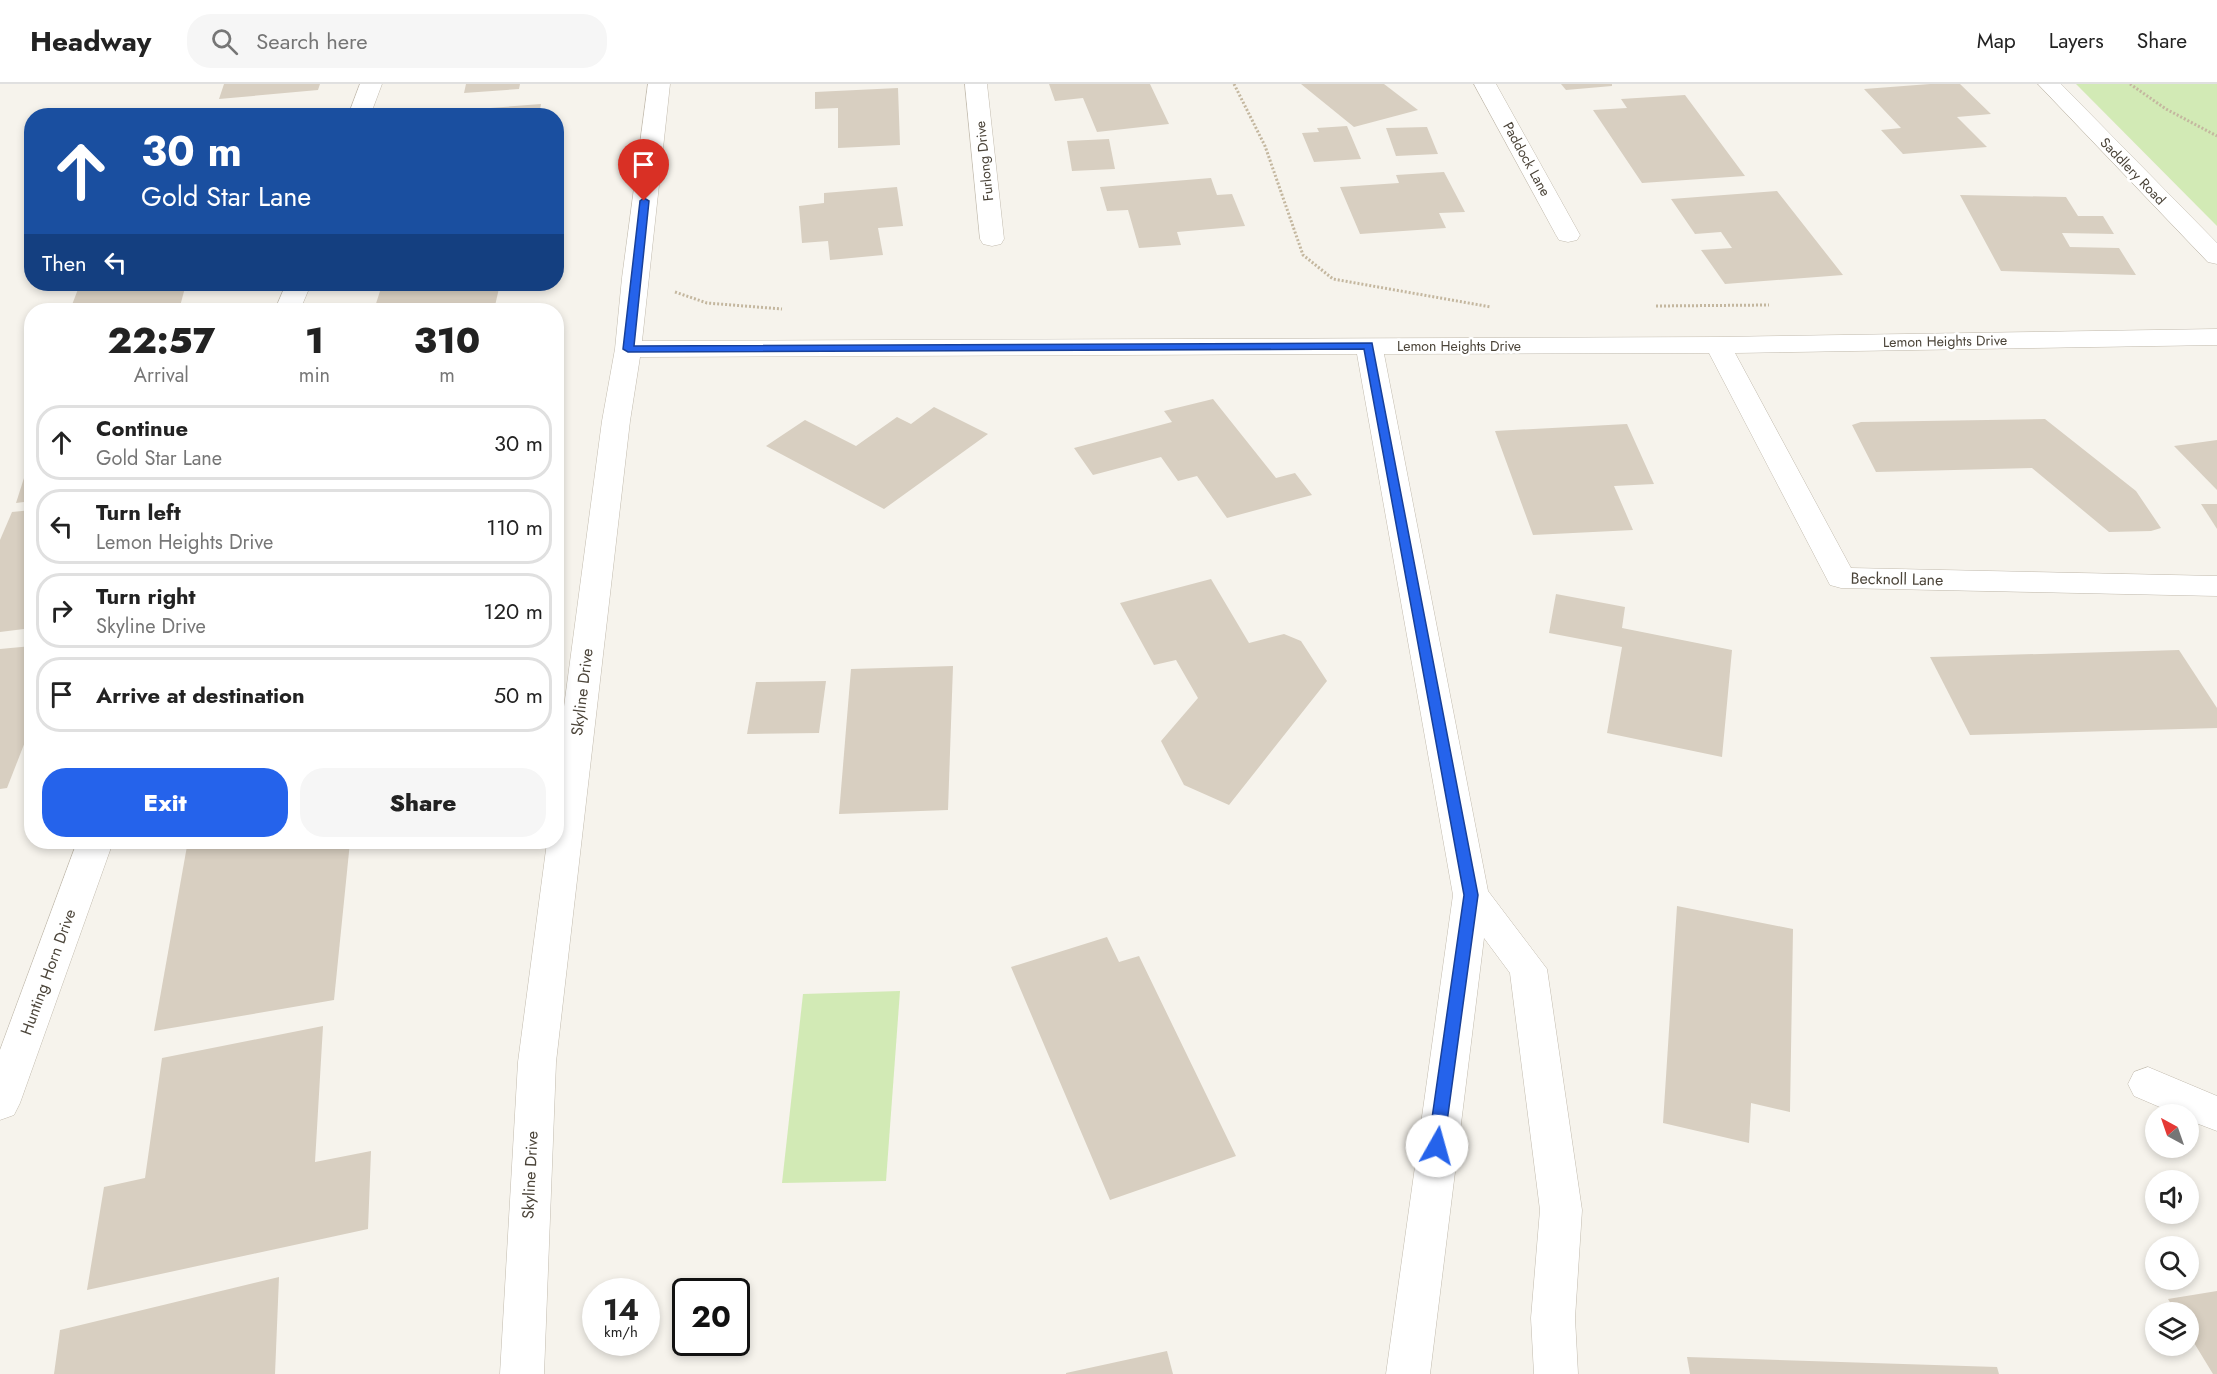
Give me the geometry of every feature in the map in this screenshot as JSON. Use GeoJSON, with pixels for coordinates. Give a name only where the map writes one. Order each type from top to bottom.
{"type":"FeatureCollection","features":[{"type":"Feature","properties":{"kind":"street"},"geometry":{"type":"LineString","coordinates":[[362,108],[371,84]]}},
{"type":"Feature","properties":{"kind":"street","name":"Skyline Drive"},"geometry":{"type":"LineString","coordinates":[[564,843],[616,421],[628,349],[634,278],[659,84]]}},
{"type":"Feature","properties":{"kind":"street","name":"Furlong Drive"},"geometry":{"type":"LineString","coordinates":[[976,84],[992,239]]}},
{"type":"Feature","properties":{"kind":"street","name":"Paddock Lane"},"geometry":{"type":"LineString","coordinates":[[1485,84],[1568,235]]}},
{"type":"Feature","properties":{"kind":"street","name":"Saddlery Road"},"geometry":{"type":"LineString","coordinates":[[2049,84],[2217,257]]}},
{"type":"Feature","properties":{"kind":"street","name":"Lemon Heights Drive"},"geometry":{"type":"LineString","coordinates":[[628,349],[1718,345],[2217,337]]}},
{"type":"Feature","properties":{"kind":"street","name":"Becknoll Lane"},"geometry":{"type":"LineString","coordinates":[[1718,345],[1841,578],[2217,586]]}},
{"type":"Feature","properties":{"kind":"street"},"geometry":{"type":"LineString","coordinates":[[1369,346],[1471,895],[1408,1374]]}},
{"type":"Feature","properties":{"kind":"street","name":"Hunting Horn Drive"},"geometry":{"type":"LineString","coordinates":[[0,1103],[92,849]]}},
{"type":"Feature","properties":{"kind":"street","name":"Skyline Drive"},"geometry":{"type":"LineString","coordinates":[[522,1374],[537,1062],[563,849]]}},
{"type":"Feature","properties":{"kind":"street"},"geometry":{"type":"LineString","coordinates":[[1471,895],[1528,969],[1561,1210],[1553,1318],[1556,1374]]}},
{"type":"Feature","properties":{"kind":"street"},"geometry":{"type":"LineString","coordinates":[[2148,1084],[2217,1114]]}},
{"type":"Feature","properties":{"kind":"path"},"geometry":{"type":"LineString","coordinates":[[1234,84],[1264,146],[1303,255],[1333,279],[1494,308]]}},
{"type":"Feature","properties":{"kind":"path"},"geometry":{"type":"LineString","coordinates":[[2130,84],[2166,109],[2217,136]]}},
{"type":"Feature","properties":{"kind":"green space"},"geometry":{"type":"Polygon","coordinates":[[[2076,84],[2217,84],[2217,226],[2076,84]]]}},
{"type":"Feature","properties":{"kind":"green space"},"geometry":{"type":"Polygon","coordinates":[[[900,991],[886,1181],[782,1183],[803,994],[900,991]]]}},
{"type":"Feature","properties":{"kind":"building"},"geometry":{"type":"Polygon","coordinates":[[[224,84],[320,84],[318,90],[219,99],[224,84]]]}},
{"type":"Feature","properties":{"kind":"building"},"geometry":{"type":"Polygon","coordinates":[[[466,84],[520,84],[519,89],[464,93],[466,84]]]}},
{"type":"Feature","properties":{"kind":"building"},"geometry":{"type":"Polygon","coordinates":[[[1049,84],[1150,84],[1169,124],[1097,132],[1083,98],[1055,101],[1049,84]]]}},
{"type":"Feature","properties":{"kind":"building"},"geometry":{"type":"Polygon","coordinates":[[[1301,84],[1384,84],[1418,110],[1354,127],[1301,84]]]}},
{"type":"Feature","properties":{"kind":"building"},"geometry":{"type":"Polygon","coordinates":[[[1561,84],[1612,84],[1612,86],[1566,90],[1561,84]]]}},
{"type":"Feature","properties":{"kind":"building"},"geometry":{"type":"Polygon","coordinates":[[[1960,84],[1991,114],[1957,117],[1987,147],[1903,154],[1881,130],[1901,128],[1864,89],[1960,84]]]}},
{"type":"Feature","properties":{"kind":"building"},"geometry":{"type":"Polygon","coordinates":[[[898,88],[900,145],[838,148],[838,108],[815,109],[815,92],[898,88]]]}},
{"type":"Feature","properties":{"kind":"building"},"geometry":{"type":"Polygon","coordinates":[[[1685,95],[1745,176],[1642,183],[1593,110],[1627,108],[1621,99],[1685,95]]]}},
{"type":"Feature","properties":{"kind":"building"},"geometry":{"type":"Polygon","coordinates":[[[541,104],[540,108],[489,108],[541,104]]]}},
{"type":"Feature","properties":{"kind":"building"},"geometry":{"type":"Polygon","coordinates":[[[1347,126],[1361,159],[1314,162],[1302,133],[1319,132],[1317,128],[1347,126]]]}},
{"type":"Feature","properties":{"kind":"building"},"geometry":{"type":"Polygon","coordinates":[[[1427,127],[1438,154],[1396,156],[1386,128],[1427,127]]]}},
{"type":"Feature","properties":{"kind":"building"},"geometry":{"type":"Polygon","coordinates":[[[1109,139],[1115,169],[1072,171],[1067,141],[1109,139]]]}},
{"type":"Feature","properties":{"kind":"building"},"geometry":{"type":"Polygon","coordinates":[[[1444,172],[1465,212],[1439,213],[1446,228],[1360,234],[1340,187],[1399,183],[1396,175],[1444,172]]]}},
{"type":"Feature","properties":{"kind":"building"},"geometry":{"type":"Polygon","coordinates":[[[1211,178],[1217,195],[1232,194],[1245,226],[1177,232],[1181,245],[1139,248],[1128,210],[1107,211],[1100,187],[1211,178]]]}},
{"type":"Feature","properties":{"kind":"building"},"geometry":{"type":"Polygon","coordinates":[[[897,187],[903,226],[878,228],[883,255],[830,260],[828,241],[802,243],[799,206],[824,203],[824,193],[897,187]]]}},
{"type":"Feature","properties":{"kind":"building"},"geometry":{"type":"Polygon","coordinates":[[[1777,191],[1843,275],[1725,284],[1701,250],[1732,248],[1721,232],[1695,234],[1671,199],[1777,191]]]}},
{"type":"Feature","properties":{"kind":"building"},"geometry":{"type":"Polygon","coordinates":[[[1960,195],[2066,197],[2078,216],[2103,216],[2114,234],[2062,233],[2070,247],[2119,248],[2136,275],[2001,271],[1960,195]]]}},
{"type":"Feature","properties":{"kind":"building"},"geometry":{"type":"Polygon","coordinates":[[[77,291],[184,291],[181,303],[73,303],[77,291]]]}},
{"type":"Feature","properties":{"kind":"building"},"geometry":{"type":"Polygon","coordinates":[[[380,291],[498,291],[496,303],[376,303],[380,291]]]}},
{"type":"Feature","properties":{"kind":"building"},"geometry":{"type":"Polygon","coordinates":[[[1213,399],[1276,478],[1295,473],[1312,495],[1227,518],[1197,476],[1178,481],[1161,457],[1093,475],[1074,448],[1172,422],[1164,411],[1213,399]]]}},
{"type":"Feature","properties":{"kind":"building"},"geometry":{"type":"Polygon","coordinates":[[[934,407],[988,434],[884,509],[766,446],[805,420],[856,446],[897,417],[911,424],[934,407]]]}},
{"type":"Feature","properties":{"kind":"building"},"geometry":{"type":"Polygon","coordinates":[[[2045,419],[2136,491],[2161,528],[2151,531],[2109,532],[2032,468],[1876,472],[1852,425],[1861,422],[2045,419]]]}},
{"type":"Feature","properties":{"kind":"building"},"geometry":{"type":"Polygon","coordinates":[[[1627,424],[1654,484],[1614,486],[1633,530],[1533,535],[1495,431],[1627,424]]]}},
{"type":"Feature","properties":{"kind":"building"},"geometry":{"type":"Polygon","coordinates":[[[2217,440],[2217,490],[2174,446],[2217,440]]]}},
{"type":"Feature","properties":{"kind":"building"},"geometry":{"type":"Polygon","coordinates":[[[24,478],[24,502],[16,503],[24,478]]]}},
{"type":"Feature","properties":{"kind":"building"},"geometry":{"type":"Polygon","coordinates":[[[2201,504],[2217,504],[2217,529],[2201,504]]]}},
{"type":"Feature","properties":{"kind":"building"},"geometry":{"type":"Polygon","coordinates":[[[24,511],[24,629],[0,632],[0,540],[12,512],[24,511]]]}},
{"type":"Feature","properties":{"kind":"building"},"geometry":{"type":"Polygon","coordinates":[[[1211,579],[1249,643],[1284,634],[1301,641],[1327,681],[1229,805],[1184,785],[1161,741],[1198,698],[1176,660],[1154,665],[1120,603],[1211,579]]]}},
{"type":"Feature","properties":{"kind":"building"},"geometry":{"type":"Polygon","coordinates":[[[1556,594],[1625,607],[1622,628],[1732,650],[1722,757],[1607,733],[1622,647],[1549,633],[1556,594]]]}},
{"type":"Feature","properties":{"kind":"building"},"geometry":{"type":"Polygon","coordinates":[[[24,647],[24,744],[7,788],[0,789],[0,649],[24,647]]]}},
{"type":"Feature","properties":{"kind":"building"},"geometry":{"type":"Polygon","coordinates":[[[2179,650],[2217,708],[2217,728],[1970,735],[1930,657],[2179,650]]]}},
{"type":"Feature","properties":{"kind":"building"},"geometry":{"type":"Polygon","coordinates":[[[953,666],[948,810],[839,814],[851,669],[953,666]]]}},
{"type":"Feature","properties":{"kind":"building"},"geometry":{"type":"Polygon","coordinates":[[[826,681],[819,733],[747,734],[756,682],[826,681]]]}},
{"type":"Feature","properties":{"kind":"building"},"geometry":{"type":"Polygon","coordinates":[[[186,849],[349,849],[334,1000],[154,1031],[186,849]]]}},
{"type":"Feature","properties":{"kind":"building"},"geometry":{"type":"Polygon","coordinates":[[[1677,906],[1793,929],[1790,1112],[1751,1103],[1749,1143],[1663,1123],[1677,906]]]}},
{"type":"Feature","properties":{"kind":"building"},"geometry":{"type":"Polygon","coordinates":[[[1107,937],[1119,962],[1139,956],[1236,1156],[1110,1200],[1011,967],[1107,937]]]}},
{"type":"Feature","properties":{"kind":"building"},"geometry":{"type":"Polygon","coordinates":[[[323,1026],[315,1162],[371,1151],[368,1229],[87,1290],[104,1187],[145,1178],[162,1058],[323,1026]]]}},
{"type":"Feature","properties":{"kind":"building"},"geometry":{"type":"Polygon","coordinates":[[[279,1277],[275,1374],[54,1374],[60,1330],[279,1277]]]}},
{"type":"Feature","properties":{"kind":"building"},"geometry":{"type":"Polygon","coordinates":[[[2217,1291],[2217,1374],[2213,1374],[2199,1351],[2199,1302],[2170,1302],[2168,1299],[2217,1291]]]}},
{"type":"Feature","properties":{"kind":"building"},"geometry":{"type":"Polygon","coordinates":[[[1167,1351],[1173,1374],[1066,1374],[1066,1373],[1167,1351]]]}},
{"type":"Feature","properties":{"kind":"building"},"geometry":{"type":"Polygon","coordinates":[[[1687,1357],[1997,1367],[1999,1374],[1690,1374],[1687,1357]]]}},
{"type":"Feature","properties":{"kind":"route"},"geometry":{"type":"LineString","coordinates":[[644,201],[628,349],[1369,346],[1471,895],[1437,1146]]}}]}
